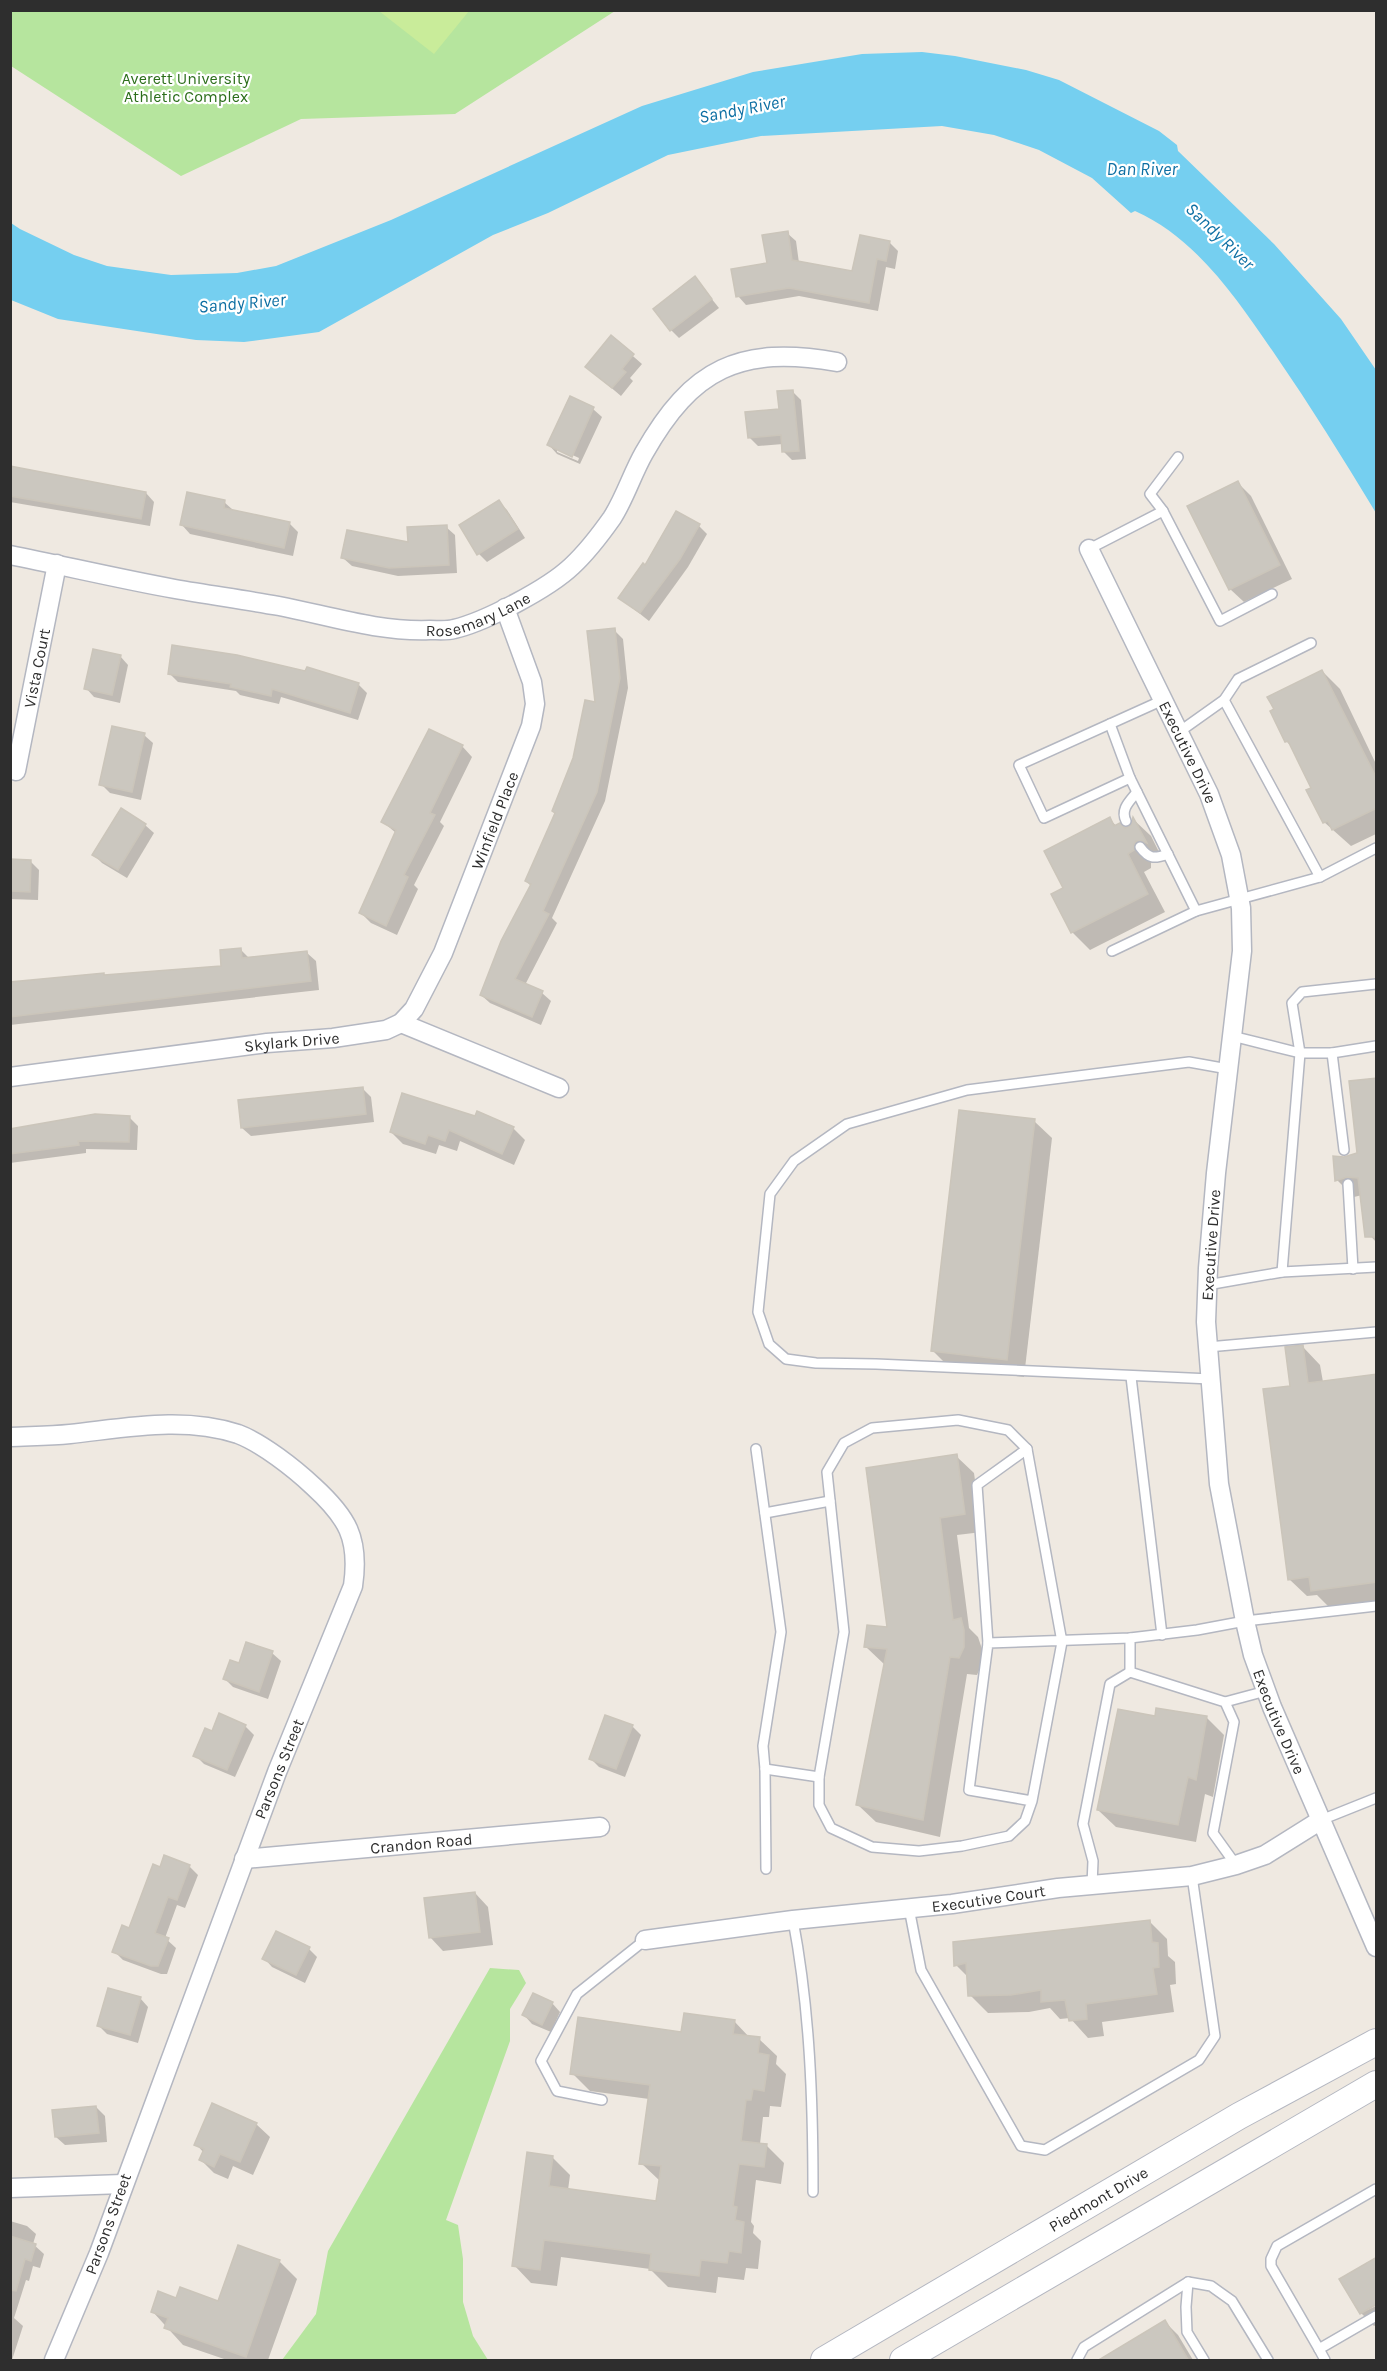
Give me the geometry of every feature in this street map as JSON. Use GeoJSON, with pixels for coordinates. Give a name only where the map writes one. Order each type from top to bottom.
{"type":"FeatureCollection","features":[{"type":"Feature","properties":{"kind":"main road","name":"Piedmont Drive"},"geometry":{"type":"LineString","coordinates":[[824,2361],[1239,2116],[1377,2042]]}},
{"type":"Feature","properties":{"kind":"main road"},"geometry":{"type":"LineString","coordinates":[[903,2361],[1377,2084]]}},
{"type":"Feature","properties":{"kind":"street","name":"Rosemary Lane"},"geometry":{"type":"LineString","coordinates":[[10,555],[174,589],[279,606],[379,628],[409,631],[454,629],[505,608],[550,583],[571,568],[594,543],[613,516],[643,455],[660,427],[691,388],[709,374],[730,364],[781,357],[817,358],[837,362]]}},
{"type":"Feature","properties":{"kind":"street","name":"Executive Drive"},"geometry":{"type":"LineString","coordinates":[[1089,549],[1209,794],[1232,855],[1240,900],[1242,951],[1216,1173],[1207,1285],[1208,1347],[1219,1484],[1245,1621],[1266,1691],[1377,1947]]}},
{"type":"Feature","properties":{"kind":"street","name":"Vista Court"},"geometry":{"type":"LineString","coordinates":[[16,771],[57,564]]}},
{"type":"Feature","properties":{"kind":"street","name":"Winfield Place"},"geometry":{"type":"LineString","coordinates":[[401,1023],[414,1009],[443,953],[531,726],[535,704],[532,682],[505,608]]}},
{"type":"Feature","properties":{"kind":"street","name":"Skylark Drive"},"geometry":{"type":"LineString","coordinates":[[10,1077],[267,1043],[354,1035],[386,1030],[401,1023]]}},
{"type":"Feature","properties":{"kind":"street"},"geometry":{"type":"LineString","coordinates":[[401,1023],[559,1089]]}},
{"type":"Feature","properties":{"kind":"street","name":"Parsons Street"},"geometry":{"type":"LineString","coordinates":[[10,1437],[173,1424],[207,1427],[240,1435],[269,1452],[304,1478],[336,1507],[348,1524],[355,1544],[356,1565],[353,1586],[244,1859],[99,2253],[54,2361]]}},
{"type":"Feature","properties":{"kind":"street","name":"Executive Court"},"geometry":{"type":"LineString","coordinates":[[645,1940],[1092,1885],[1192,1876],[1264,1855],[1321,1820]]}},
{"type":"Feature","properties":{"kind":"street","name":"Crandon Road"},"geometry":{"type":"LineString","coordinates":[[244,1859],[600,1827]]}},
{"type":"Feature","properties":{"kind":"street"},"geometry":{"type":"LineString","coordinates":[[10,2188],[123,2184]]}},
{"type":"Feature","properties":{"kind":"lane"},"geometry":{"type":"LineString","coordinates":[[1178,457],[1150,494],[1162,511],[1220,621],[1272,594]]}},
{"type":"Feature","properties":{"kind":"lane"},"geometry":{"type":"LineString","coordinates":[[1089,549],[1162,511]]}},
{"type":"Feature","properties":{"kind":"lane"},"geometry":{"type":"LineString","coordinates":[[1179,732],[1224,700],[1238,679],[1311,643]]}},
{"type":"Feature","properties":{"kind":"lane"},"geometry":{"type":"LineString","coordinates":[[1130,778],[1044,818],[1019,765],[1163,700]]}},
{"type":"Feature","properties":{"kind":"lane"},"geometry":{"type":"LineString","coordinates":[[1224,700],[1320,877]]}},
{"type":"Feature","properties":{"kind":"lane"},"geometry":{"type":"LineString","coordinates":[[1110,724],[1130,778],[1196,911]]}},
{"type":"Feature","properties":{"kind":"lane"},"geometry":{"type":"LineString","coordinates":[[1126,821],[1123,816],[1124,808],[1137,792]]}},
{"type":"Feature","properties":{"kind":"lane"},"geometry":{"type":"LineString","coordinates":[[1140,847],[1146,856],[1155,859],[1168,854]]}},
{"type":"Feature","properties":{"kind":"lane"},"geometry":{"type":"LineString","coordinates":[[1112,951],[1196,911],[1320,877],[1377,848]]}},
{"type":"Feature","properties":{"kind":"lane"},"geometry":{"type":"LineString","coordinates":[[1282,1272],[1300,1053],[1292,1004],[1302,992],[1377,984]]}},
{"type":"Feature","properties":{"kind":"lane"},"geometry":{"type":"LineString","coordinates":[[1232,1036],[1300,1053],[1332,1053],[1377,1046]]}},
{"type":"Feature","properties":{"kind":"lane"},"geometry":{"type":"LineString","coordinates":[[1332,1053],[1344,1150]]}},
{"type":"Feature","properties":{"kind":"lane"},"geometry":{"type":"LineString","coordinates":[[1211,1379],[816,1363],[786,1359],[769,1344],[758,1312],[770,1194],[794,1161],[847,1124],[967,1090],[1189,1062],[1228,1069]]}},
{"type":"Feature","properties":{"kind":"lane"},"geometry":{"type":"LineString","coordinates":[[1348,1184],[1353,1269]]}},
{"type":"Feature","properties":{"kind":"lane"},"geometry":{"type":"LineString","coordinates":[[1207,1285],[1282,1272],[1377,1267]]}},
{"type":"Feature","properties":{"kind":"lane"},"geometry":{"type":"LineString","coordinates":[[1208,1347],[1377,1332]]}},
{"type":"Feature","properties":{"kind":"lane"},"geometry":{"type":"LineString","coordinates":[[1131,1377],[1162,1635]]}},
{"type":"Feature","properties":{"kind":"lane"},"geometry":{"type":"LineString","coordinates":[[958,1420],[1008,1430],[1027,1449],[1062,1642],[1032,1801],[1025,1821],[1009,1836],[962,1846],[919,1851],[872,1847],[831,1828],[819,1805],[819,1777],[844,1632],[830,1501],[827,1472],[844,1443],[873,1428],[958,1420]]}},
{"type":"Feature","properties":{"kind":"lane"},"geometry":{"type":"LineString","coordinates":[[756,1449],[781,1632],[763,1746],[766,1869]]}},
{"type":"Feature","properties":{"kind":"lane"},"geometry":{"type":"LineString","coordinates":[[1027,1449],[977,1485],[988,1643],[969,1790],[1032,1801]]}},
{"type":"Feature","properties":{"kind":"lane"},"geometry":{"type":"LineString","coordinates":[[765,1513],[830,1501]]}},
{"type":"Feature","properties":{"kind":"lane"},"geometry":{"type":"LineString","coordinates":[[988,1643],[1062,1642],[1162,1635],[1245,1621],[1377,1606]]}},
{"type":"Feature","properties":{"kind":"lane"},"geometry":{"type":"LineString","coordinates":[[1130,1638],[1130,1672]]}},
{"type":"Feature","properties":{"kind":"lane"},"geometry":{"type":"LineString","coordinates":[[1092,1885],[1093,1860],[1083,1824],[1110,1684],[1130,1672],[1225,1702],[1266,1691]]}},
{"type":"Feature","properties":{"kind":"lane"},"geometry":{"type":"LineString","coordinates":[[1225,1702],[1234,1722],[1213,1833],[1236,1865]]}},
{"type":"Feature","properties":{"kind":"lane"},"geometry":{"type":"LineString","coordinates":[[765,1769],[819,1777]]}},
{"type":"Feature","properties":{"kind":"lane"},"geometry":{"type":"LineString","coordinates":[[1321,1820],[1377,1798]]}},
{"type":"Feature","properties":{"kind":"lane"},"geometry":{"type":"LineString","coordinates":[[909,1908],[921,1970],[1021,2146],[1045,2150],[1199,2060],[1215,2036],[1192,1876]]}},
{"type":"Feature","properties":{"kind":"lane"},"geometry":{"type":"LineString","coordinates":[[793,1920],[808,2021],[813,2099],[813,2192]]}},
{"type":"Feature","properties":{"kind":"lane"},"geometry":{"type":"LineString","coordinates":[[602,2100],[557,2091],[541,2061],[577,1994],[645,1940]]}},
{"type":"Feature","properties":{"kind":"lane"},"geometry":{"type":"LineString","coordinates":[[1325,2361],[1271,2266],[1271,2259],[1277,2246],[1377,2189]]}},
{"type":"Feature","properties":{"kind":"lane"},"geometry":{"type":"LineString","coordinates":[[1188,2282],[1187,2332],[1204,2361]]}},
{"type":"Feature","properties":{"kind":"lane"},"geometry":{"type":"LineString","coordinates":[[1077,2361],[1084,2347],[1188,2282],[1211,2286],[1232,2301],[1268,2361]]}},
{"type":"Feature","properties":{"kind":"lane"},"geometry":{"type":"LineString","coordinates":[[1319,2349],[1377,2316]]}},
{"type":"Feature","properties":{"kind":"lane"},"geometry":{"type":"LineString","coordinates":[[1084,2347],[1085,2361]]}},
{"type":"Feature","properties":{"kind":"green space","name":"Averett University Athletic Complex"},"geometry":{"type":"Polygon","coordinates":[[[10,11],[615,11],[455,114],[301,119],[181,176],[11,66],[10,11]]]}},
{"type":"Feature","properties":{"kind":"green space"},"geometry":{"type":"Polygon","coordinates":[[[379,11],[469,11],[434,54],[379,11]]]}},
{"type":"Feature","properties":{"kind":"green space"},"geometry":{"type":"Polygon","coordinates":[[[490,1968],[519,1970],[526,1983],[510,2009],[510,2041],[446,2220],[458,2225],[463,2259],[463,2302],[473,2336],[488,2360],[282,2360],[316,2314],[328,2251],[490,1968]]]}},
{"type":"Feature","properties":{"kind":"water","name":"Dan River"},"geometry":{"type":"Polygon","coordinates":[[[922,52],[1026,70],[1059,80],[1159,131],[1177,145],[1178,151],[1274,244],[1341,319],[1376,370],[1376,513],[1315,414],[1262,335],[1215,273],[1178,238],[1158,223],[1135,211],[1131,213],[1092,178],[1039,150],[994,135],[942,126],[761,136],[668,155],[548,213],[493,235],[319,332],[244,342],[196,340],[58,319],[11,300],[11,223],[74,255],[107,266],[171,275],[237,273],[276,266],[391,220],[642,106],[753,72],[862,54],[922,52]]]}},
{"type":"Feature","properties":{"kind":"building"},"geometry":{"type":"Polygon","coordinates":[[[788,231],[792,260],[852,271],[860,235],[890,241],[886,261],[877,259],[869,303],[789,288],[736,297],[731,269],[767,263],[762,235],[788,231]]]}},
{"type":"Feature","properties":{"kind":"building"},"geometry":{"type":"Polygon","coordinates":[[[695,276],[712,299],[670,331],[653,309],[695,276]]]}},
{"type":"Feature","properties":{"kind":"building"},"geometry":{"type":"Polygon","coordinates":[[[611,335],[634,354],[622,369],[626,372],[612,388],[585,367],[611,335]]]}},
{"type":"Feature","properties":{"kind":"building"},"geometry":{"type":"Polygon","coordinates":[[[793,390],[799,451],[782,452],[781,435],[748,438],[745,412],[779,409],[777,391],[793,390]]]}},
{"type":"Feature","properties":{"kind":"building"},"geometry":{"type":"Polygon","coordinates":[[[570,396],[594,407],[572,457],[547,445],[570,396]]]}},
{"type":"Feature","properties":{"kind":"building"},"geometry":{"type":"Polygon","coordinates":[[[10,466],[146,492],[141,519],[10,496],[10,466]]]}},
{"type":"Feature","properties":{"kind":"building"},"geometry":{"type":"Polygon","coordinates":[[[1238,481],[1280,565],[1229,590],[1187,506],[1238,481]]]}},
{"type":"Feature","properties":{"kind":"building"},"geometry":{"type":"Polygon","coordinates":[[[187,492],[225,500],[224,508],[290,522],[284,548],[180,525],[187,492]]]}},
{"type":"Feature","properties":{"kind":"building"},"geometry":{"type":"Polygon","coordinates":[[[499,500],[518,529],[477,555],[459,525],[499,500]]]}},
{"type":"Feature","properties":{"kind":"building"},"geometry":{"type":"Polygon","coordinates":[[[676,511],[700,524],[680,559],[640,613],[618,598],[643,563],[645,565],[676,511]]]}},
{"type":"Feature","properties":{"kind":"building"},"geometry":{"type":"Polygon","coordinates":[[[447,525],[449,565],[389,568],[341,558],[347,530],[408,542],[407,527],[447,525]]]}},
{"type":"Feature","properties":{"kind":"building"},"geometry":{"type":"Polygon","coordinates":[[[615,628],[620,678],[597,792],[543,911],[549,914],[515,979],[543,991],[532,1017],[480,995],[501,941],[531,884],[525,881],[555,813],[552,811],[573,758],[585,700],[595,702],[587,631],[615,628]]]}},
{"type":"Feature","properties":{"kind":"building"},"geometry":{"type":"Polygon","coordinates":[[[172,645],[237,655],[305,671],[307,667],[359,683],[350,713],[272,689],[271,696],[230,687],[231,684],[168,674],[172,645]]]}},
{"type":"Feature","properties":{"kind":"building"},"geometry":{"type":"Polygon","coordinates":[[[93,649],[121,655],[112,695],[84,689],[93,649]]]}},
{"type":"Feature","properties":{"kind":"building"},"geometry":{"type":"Polygon","coordinates":[[[1322,670],[1377,779],[1377,808],[1332,830],[1328,821],[1323,823],[1306,790],[1311,788],[1270,711],[1274,709],[1267,697],[1322,670]]]}},
{"type":"Feature","properties":{"kind":"building"},"geometry":{"type":"Polygon","coordinates":[[[112,726],[145,733],[132,792],[99,785],[112,726]]]}},
{"type":"Feature","properties":{"kind":"building"},"geometry":{"type":"Polygon","coordinates":[[[429,729],[463,745],[430,813],[435,815],[404,875],[408,877],[386,926],[359,913],[396,830],[381,822],[429,729]]]}},
{"type":"Feature","properties":{"kind":"building"},"geometry":{"type":"Polygon","coordinates":[[[121,808],[146,824],[118,870],[92,855],[121,808]]]}},
{"type":"Feature","properties":{"kind":"building"},"geometry":{"type":"Polygon","coordinates":[[[1110,817],[1114,826],[1120,823],[1125,828],[1131,825],[1133,817],[1147,843],[1136,841],[1134,850],[1128,854],[1148,894],[1071,933],[1051,894],[1063,888],[1044,851],[1110,817]]]}},
{"type":"Feature","properties":{"kind":"building"},"geometry":{"type":"Polygon","coordinates":[[[10,859],[31,860],[30,892],[10,891],[10,859]]]}},
{"type":"Feature","properties":{"kind":"building"},"geometry":{"type":"Polygon","coordinates":[[[241,948],[242,958],[307,951],[311,981],[10,1017],[10,982],[104,973],[104,975],[221,966],[220,950],[241,948]]]}},
{"type":"Feature","properties":{"kind":"building"},"geometry":{"type":"Polygon","coordinates":[[[1377,1078],[1377,1237],[1365,1237],[1358,1178],[1347,1177],[1335,1181],[1333,1156],[1344,1157],[1357,1153],[1349,1081],[1377,1078]]]}},
{"type":"Feature","properties":{"kind":"building"},"geometry":{"type":"Polygon","coordinates":[[[363,1087],[366,1114],[241,1128],[238,1100],[363,1087]]]}},
{"type":"Feature","properties":{"kind":"building"},"geometry":{"type":"Polygon","coordinates":[[[402,1093],[475,1116],[477,1111],[514,1127],[502,1154],[449,1130],[445,1141],[428,1135],[425,1144],[390,1132],[402,1093]]]}},
{"type":"Feature","properties":{"kind":"building"},"geometry":{"type":"Polygon","coordinates":[[[959,1110],[1035,1119],[1007,1360],[931,1351],[959,1110]]]}},
{"type":"Feature","properties":{"kind":"building"},"geometry":{"type":"Polygon","coordinates":[[[95,1114],[130,1116],[129,1142],[78,1141],[79,1145],[10,1154],[10,1129],[95,1114]]]}},
{"type":"Feature","properties":{"kind":"building"},"geometry":{"type":"Polygon","coordinates":[[[1303,1345],[1308,1383],[1377,1374],[1377,1582],[1311,1591],[1309,1577],[1288,1580],[1263,1389],[1290,1386],[1285,1347],[1303,1345]]]}},
{"type":"Feature","properties":{"kind":"building"},"geometry":{"type":"Polygon","coordinates":[[[957,1454],[965,1514],[940,1518],[953,1620],[961,1618],[964,1647],[959,1658],[950,1657],[923,1820],[856,1805],[887,1649],[864,1647],[867,1625],[887,1627],[866,1468],[957,1454]]]}},
{"type":"Feature","properties":{"kind":"building"},"geometry":{"type":"Polygon","coordinates":[[[246,1642],[273,1651],[259,1692],[223,1679],[230,1660],[239,1663],[246,1642]]]}},
{"type":"Feature","properties":{"kind":"building"},"geometry":{"type":"Polygon","coordinates":[[[1156,1708],[1207,1716],[1196,1780],[1188,1777],[1178,1825],[1097,1810],[1118,1709],[1155,1716],[1156,1708]]]}},
{"type":"Feature","properties":{"kind":"building"},"geometry":{"type":"Polygon","coordinates":[[[219,1713],[246,1725],[227,1770],[193,1756],[205,1728],[212,1731],[219,1713]]]}},
{"type":"Feature","properties":{"kind":"building"},"geometry":{"type":"Polygon","coordinates":[[[605,1715],[633,1725],[616,1769],[589,1759],[605,1715]]]}},
{"type":"Feature","properties":{"kind":"building"},"geometry":{"type":"Polygon","coordinates":[[[164,1855],[190,1865],[177,1900],[168,1897],[155,1933],[169,1938],[158,1966],[151,1966],[112,1952],[122,1925],[129,1928],[153,1864],[160,1867],[164,1855]]]}},
{"type":"Feature","properties":{"kind":"building"},"geometry":{"type":"Polygon","coordinates":[[[475,1892],[480,1932],[429,1938],[424,1898],[475,1892]]]}},
{"type":"Feature","properties":{"kind":"building"},"geometry":{"type":"Polygon","coordinates":[[[1150,1920],[1152,1942],[1158,1943],[1159,1967],[1153,1968],[1157,1994],[1086,2004],[1087,2019],[1069,2021],[1065,2000],[1041,2002],[1041,1990],[1011,1995],[968,1996],[966,1963],[954,1966],[953,1942],[1150,1920]]]}},
{"type":"Feature","properties":{"kind":"building"},"geometry":{"type":"Polygon","coordinates":[[[276,1931],[310,1947],[296,1975],[262,1959],[276,1931]]]}},
{"type":"Feature","properties":{"kind":"building"},"geometry":{"type":"Polygon","coordinates":[[[108,1988],[141,1997],[130,2035],[97,2026],[108,1988]]]}},
{"type":"Feature","properties":{"kind":"building"},"geometry":{"type":"Polygon","coordinates":[[[533,1993],[553,2002],[542,2025],[522,2015],[533,1993]]]}},
{"type":"Feature","properties":{"kind":"building"},"geometry":{"type":"Polygon","coordinates":[[[684,2013],[735,2020],[733,2034],[760,2037],[758,2053],[769,2055],[764,2091],[753,2089],[751,2100],[746,2100],[741,2141],[767,2144],[764,2167],[739,2164],[733,2206],[737,2207],[735,2220],[744,2222],[741,2253],[729,2251],[727,2263],[701,2260],[699,2276],[649,2270],[651,2254],[544,2240],[540,2270],[512,2266],[527,2152],[553,2156],[549,2186],[656,2201],[661,2166],[639,2164],[650,2085],[570,2074],[578,2017],[681,2032],[684,2013]]]}},
{"type":"Feature","properties":{"kind":"building"},"geometry":{"type":"Polygon","coordinates":[[[212,2103],[257,2123],[240,2162],[220,2154],[214,2167],[199,2160],[204,2149],[194,2145],[212,2103]]]}},
{"type":"Feature","properties":{"kind":"building"},"geometry":{"type":"Polygon","coordinates":[[[96,2106],[99,2133],[55,2137],[52,2110],[96,2106]]]}},
{"type":"Feature","properties":{"kind":"building"},"geometry":{"type":"Polygon","coordinates":[[[10,2236],[36,2244],[31,2261],[25,2259],[16,2291],[10,2290],[10,2236]]]}},
{"type":"Feature","properties":{"kind":"building"},"geometry":{"type":"Polygon","coordinates":[[[238,2245],[280,2260],[246,2357],[164,2328],[168,2318],[151,2312],[158,2291],[176,2298],[180,2287],[218,2301],[238,2245]]]}},
{"type":"Feature","properties":{"kind":"building"},"geometry":{"type":"Polygon","coordinates":[[[1377,2257],[1377,2304],[1360,2314],[1339,2279],[1377,2257]]]}},
{"type":"Feature","properties":{"kind":"building"},"geometry":{"type":"Polygon","coordinates":[[[1165,2320],[1189,2361],[1097,2361],[1165,2320]]]}},
{"type":"Feature","properties":{"kind":"water label","name":"Sandy River"},"geometry":{"type":"Point","coordinates":[742,109]}},
{"type":"Feature","properties":{"kind":"water label","name":"Sandy River"},"geometry":{"type":"Point","coordinates":[1220,236]}},
{"type":"Feature","properties":{"kind":"water label","name":"Sandy River"},"geometry":{"type":"Point","coordinates":[242,303]}}]}
